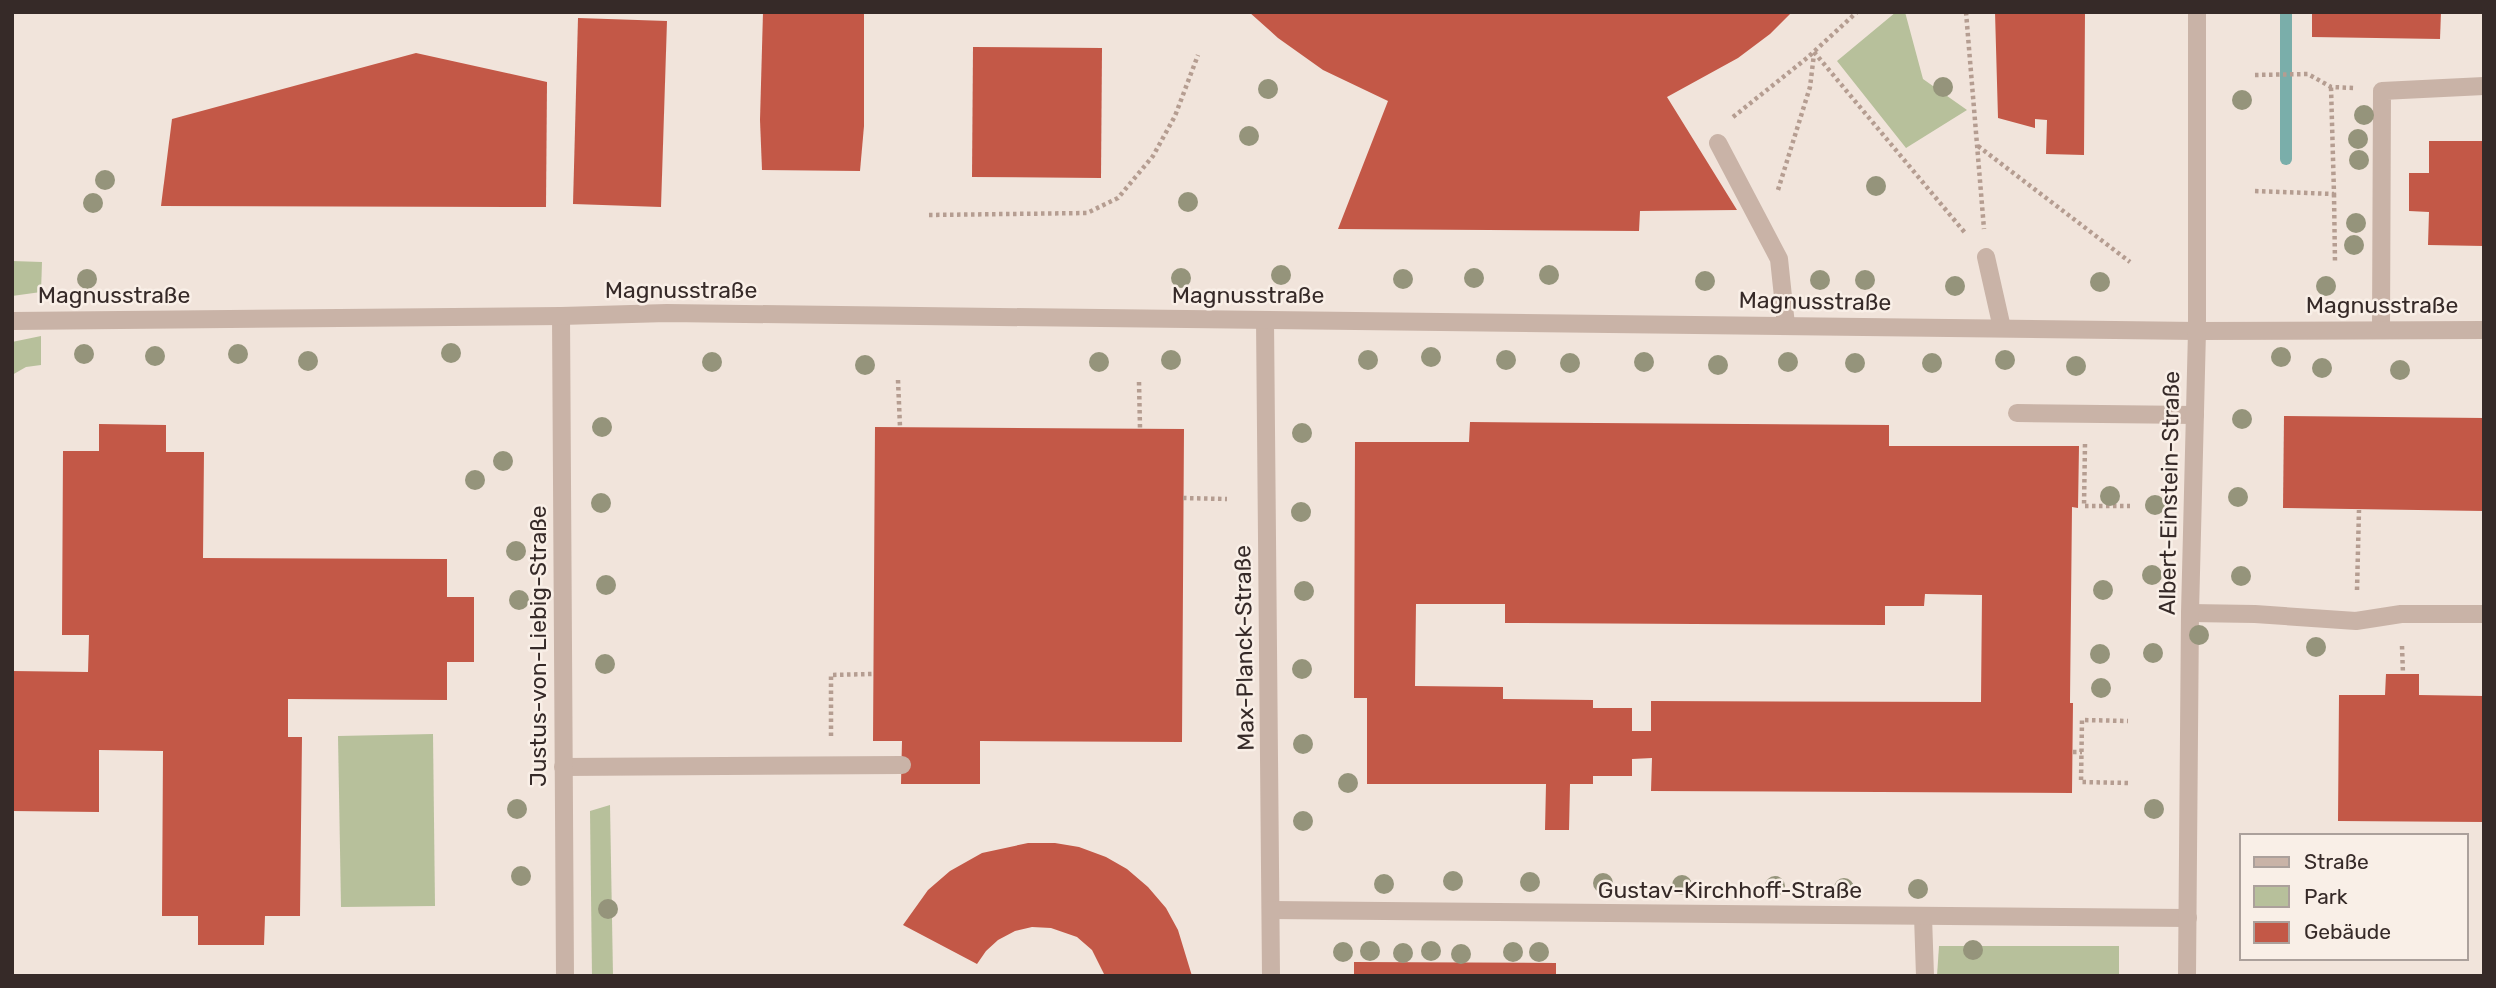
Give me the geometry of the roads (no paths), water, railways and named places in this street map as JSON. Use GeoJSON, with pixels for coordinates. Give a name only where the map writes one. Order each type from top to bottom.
{"type":"FeatureCollection","features":[{"type":"Feature","properties":{"kind":"street","name":"Albert-Einstein-Straße"},"geometry":{"type":"LineString","coordinates":[[2188,976],[2190,613],[2197,331],[2197,12]]}},
{"type":"Feature","properties":{"kind":"street"},"geometry":{"type":"LineString","coordinates":[[2381,330],[2382,92],[2484,86]]}},
{"type":"Feature","properties":{"kind":"street"},"geometry":{"type":"LineString","coordinates":[[1718,143],[1779,259],[1786,325]]}},
{"type":"Feature","properties":{"kind":"street"},"geometry":{"type":"LineString","coordinates":[[1986,257],[2002,328]]}},
{"type":"Feature","properties":{"kind":"street","name":"Magnusstraße"},"geometry":{"type":"LineString","coordinates":[[12,321],[667,313],[2197,331],[2484,330]]}},
{"type":"Feature","properties":{"kind":"street","name":"Justus-von-Liebig-Straße"},"geometry":{"type":"LineString","coordinates":[[561,316],[565,976]]}},
{"type":"Feature","properties":{"kind":"street","name":"Max-Planck-Straße"},"geometry":{"type":"LineString","coordinates":[[1265,320],[1271,976]]}},
{"type":"Feature","properties":{"kind":"street"},"geometry":{"type":"LineString","coordinates":[[2017,413],[2195,415]]}},
{"type":"Feature","properties":{"kind":"street"},"geometry":{"type":"LineString","coordinates":[[2190,613],[2255,614],[2356,621],[2402,614],[2484,614]]}},
{"type":"Feature","properties":{"kind":"street"},"geometry":{"type":"LineString","coordinates":[[563,767],[902,765]]}},
{"type":"Feature","properties":{"kind":"street","name":"Gustav-Kirchhoff-Straße"},"geometry":{"type":"LineString","coordinates":[[1271,910],[2188,918]]}},
{"type":"Feature","properties":{"kind":"street"},"geometry":{"type":"LineString","coordinates":[[1923,916],[1925,976]]}},
{"type":"Feature","properties":{"kind":"waterway"},"geometry":{"type":"LineString","coordinates":[[2286,12],[2286,159]]}}]}
